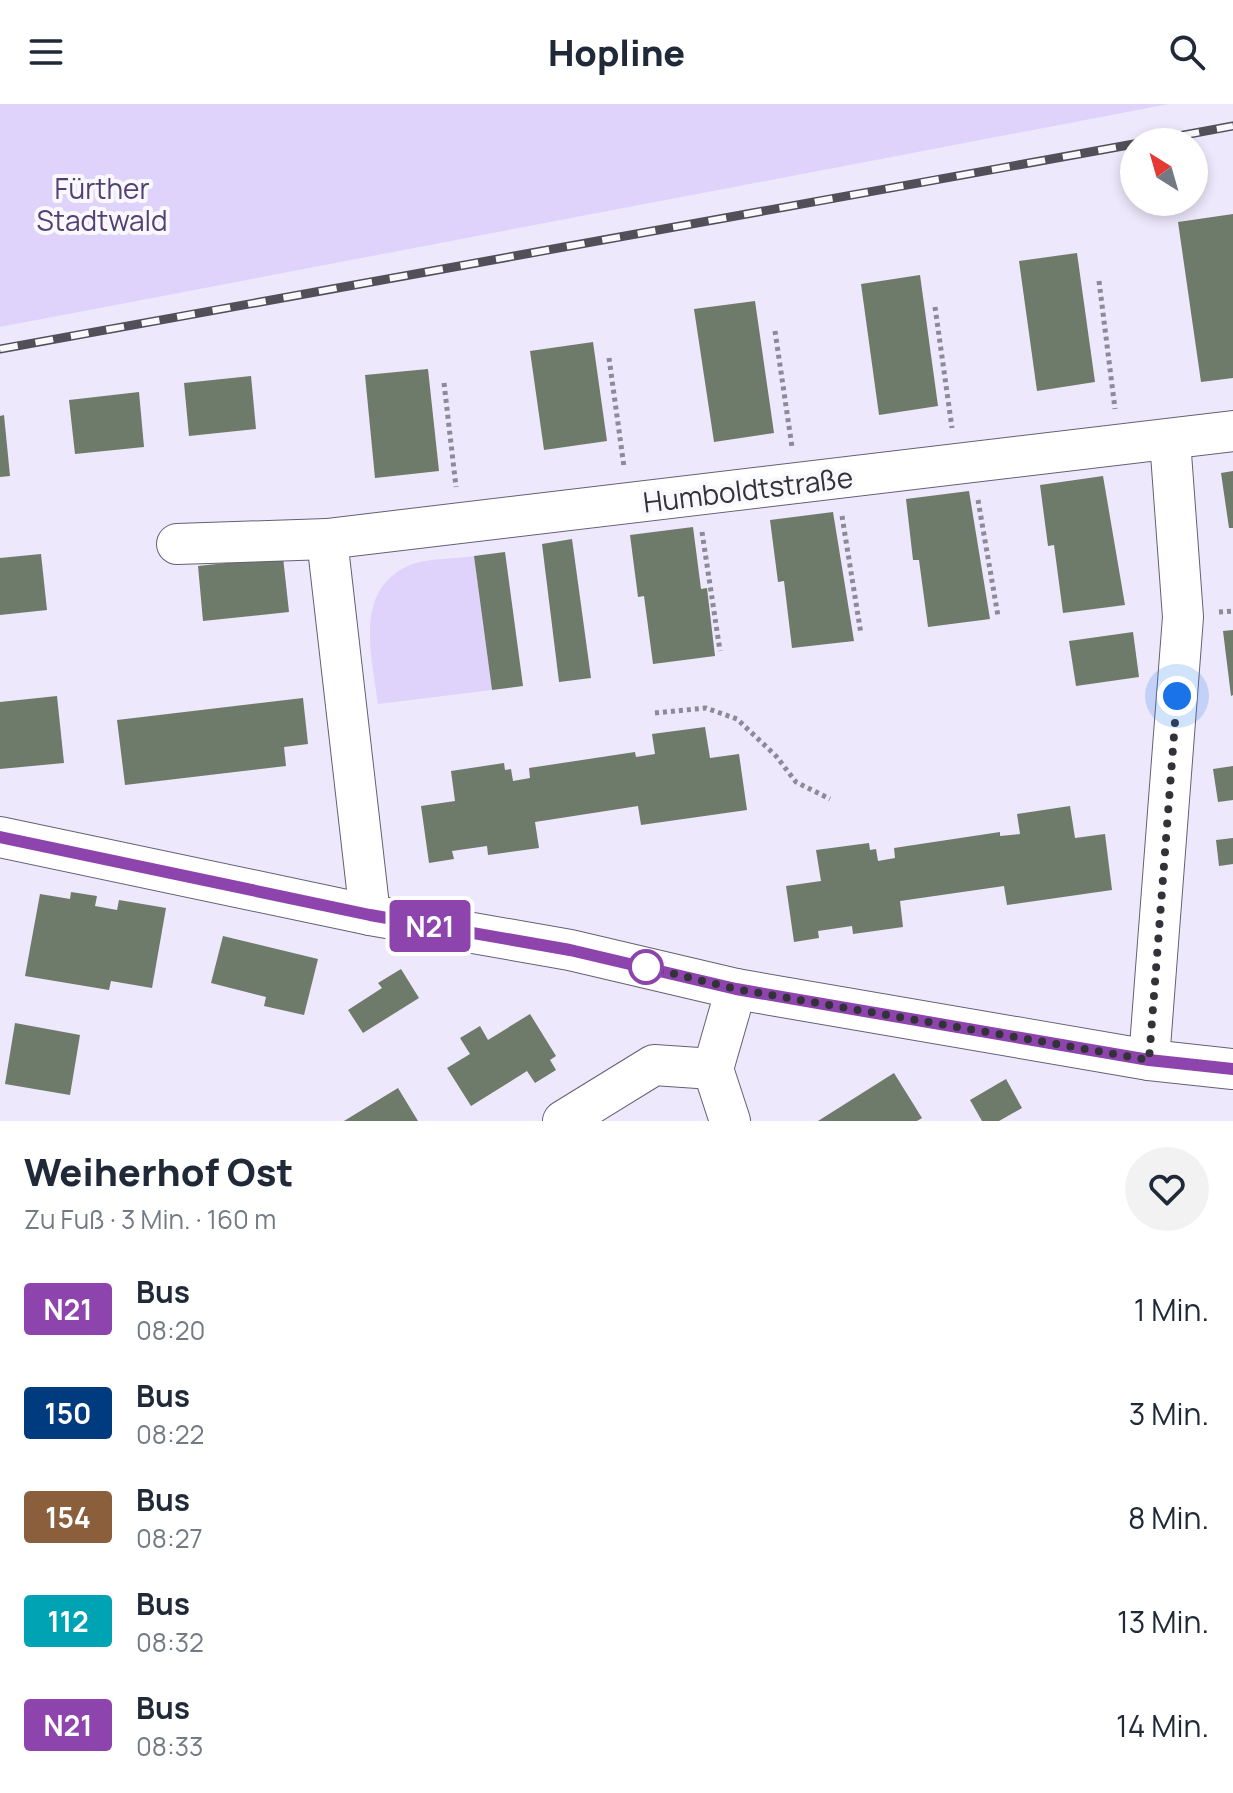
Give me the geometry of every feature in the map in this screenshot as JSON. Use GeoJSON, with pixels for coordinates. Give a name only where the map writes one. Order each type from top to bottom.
{"type":"FeatureCollection","features":[{"type":"Feature","properties":{"kind":"street","name":"Humboldtstraße"},"geometry":{"type":"LineString","coordinates":[[177,544],[327,539],[1233,431]]}},
{"type":"Feature","properties":{"kind":"street"},"geometry":{"type":"LineString","coordinates":[[1149,1060],[1183,617],[1170,440]]}},
{"type":"Feature","properties":{"kind":"street"},"geometry":{"type":"LineString","coordinates":[[327,539],[370,915]]}},
{"type":"Feature","properties":{"kind":"street"},"geometry":{"type":"LineString","coordinates":[[0,837],[370,915],[570,950],[736,989],[1149,1060],[1233,1069]]}},
{"type":"Feature","properties":{"kind":"street"},"geometry":{"type":"LineString","coordinates":[[730,1121],[713,1069],[736,989]]}},
{"type":"Feature","properties":{"kind":"street"},"geometry":{"type":"LineString","coordinates":[[563,1121],[654,1065],[713,1069]]}},
{"type":"Feature","properties":{"kind":"path"},"geometry":{"type":"LineString","coordinates":[[1099,281],[1119,446]]}},
{"type":"Feature","properties":{"kind":"path"},"geometry":{"type":"LineString","coordinates":[[935,307],[964,464],[998,616]]}},
{"type":"Feature","properties":{"kind":"path"},"geometry":{"type":"LineString","coordinates":[[775,331],[797,484]]}},
{"type":"Feature","properties":{"kind":"path"},"geometry":{"type":"LineString","coordinates":[[609,358],[629,504]]}},
{"type":"Feature","properties":{"kind":"path"},"geometry":{"type":"LineString","coordinates":[[444,383],[460,524]]}},
{"type":"Feature","properties":{"kind":"path"},"geometry":{"type":"LineString","coordinates":[[837,479],[861,634]]}},
{"type":"Feature","properties":{"kind":"path"},"geometry":{"type":"LineString","coordinates":[[697,496],[720,651]]}},
{"type":"Feature","properties":{"kind":"path"},"geometry":{"type":"LineString","coordinates":[[655,713],[706,708],[737,719],[776,756],[796,782],[830,799]]}},
{"type":"Feature","properties":{"kind":"green space","name":"Fürther Stadtwald"},"geometry":{"type":"Polygon","coordinates":[[[0,104],[1169,104],[0,327],[0,104]]]}},
{"type":"Feature","properties":{"kind":"green space"},"geometry":{"type":"Polygon","coordinates":[[[474,556],[492,690],[378,704],[370,624],[381,589],[394,575],[413,564],[474,556]]]}},
{"type":"Feature","properties":{"kind":"building"},"geometry":{"type":"Polygon","coordinates":[[[1233,214],[1233,378],[1201,382],[1178,222],[1233,214]]]}},
{"type":"Feature","properties":{"kind":"building"},"geometry":{"type":"Polygon","coordinates":[[[1077,253],[1095,382],[1037,391],[1019,261],[1077,253]]]}},
{"type":"Feature","properties":{"kind":"building"},"geometry":{"type":"Polygon","coordinates":[[[920,275],[938,406],[879,415],[861,284],[920,275]]]}},
{"type":"Feature","properties":{"kind":"building"},"geometry":{"type":"Polygon","coordinates":[[[755,301],[774,433],[714,442],[694,309],[755,301]]]}},
{"type":"Feature","properties":{"kind":"building"},"geometry":{"type":"Polygon","coordinates":[[[593,342],[607,441],[544,450],[530,351],[593,342]]]}},
{"type":"Feature","properties":{"kind":"building"},"geometry":{"type":"Polygon","coordinates":[[[428,369],[439,471],[375,478],[365,375],[428,369]]]}},
{"type":"Feature","properties":{"kind":"building"},"geometry":{"type":"Polygon","coordinates":[[[251,376],[256,429],[189,436],[184,383],[251,376]]]}},
{"type":"Feature","properties":{"kind":"building"},"geometry":{"type":"Polygon","coordinates":[[[139,392],[144,447],[75,454],[69,400],[139,392]]]}},
{"type":"Feature","properties":{"kind":"building"},"geometry":{"type":"Polygon","coordinates":[[[4,415],[10,476],[0,477],[0,416],[4,415]]]}},
{"type":"Feature","properties":{"kind":"building"},"geometry":{"type":"Polygon","coordinates":[[[1233,471],[1233,528],[1229,528],[1221,473],[1233,471]]]}},
{"type":"Feature","properties":{"kind":"building"},"geometry":{"type":"Polygon","coordinates":[[[1103,476],[1125,605],[1063,613],[1054,545],[1048,546],[1040,485],[1103,476]]]}},
{"type":"Feature","properties":{"kind":"building"},"geometry":{"type":"Polygon","coordinates":[[[969,491],[990,619],[928,627],[919,560],[913,560],[906,499],[969,491]]]}},
{"type":"Feature","properties":{"kind":"building"},"geometry":{"type":"Polygon","coordinates":[[[833,512],[854,641],[792,648],[784,581],[778,582],[770,520],[833,512]]]}},
{"type":"Feature","properties":{"kind":"building"},"geometry":{"type":"Polygon","coordinates":[[[693,527],[701,589],[707,588],[715,656],[653,664],[644,596],[638,597],[630,535],[693,527]]]}},
{"type":"Feature","properties":{"kind":"building"},"geometry":{"type":"Polygon","coordinates":[[[572,539],[591,678],[559,682],[542,544],[572,539]]]}},
{"type":"Feature","properties":{"kind":"building"},"geometry":{"type":"Polygon","coordinates":[[[505,552],[523,686],[492,690],[474,556],[505,552]]]}},
{"type":"Feature","properties":{"kind":"building"},"geometry":{"type":"Polygon","coordinates":[[[41,554],[47,610],[0,615],[0,558],[41,554]]]}},
{"type":"Feature","properties":{"kind":"building"},"geometry":{"type":"Polygon","coordinates":[[[283,557],[289,612],[203,621],[198,566],[283,557]]]}},
{"type":"Feature","properties":{"kind":"building"},"geometry":{"type":"Polygon","coordinates":[[[1233,630],[1233,695],[1231,696],[1223,631],[1233,630]]]}},
{"type":"Feature","properties":{"kind":"building"},"geometry":{"type":"Polygon","coordinates":[[[1133,632],[1139,677],[1076,686],[1069,641],[1133,632]]]}},
{"type":"Feature","properties":{"kind":"building"},"geometry":{"type":"Polygon","coordinates":[[[57,696],[64,763],[0,769],[0,702],[57,696]]]}},
{"type":"Feature","properties":{"kind":"building"},"geometry":{"type":"Polygon","coordinates":[[[303,698],[308,744],[284,747],[286,766],[125,785],[117,720],[303,698]]]}},
{"type":"Feature","properties":{"kind":"building"},"geometry":{"type":"Polygon","coordinates":[[[705,727],[710,758],[739,754],[747,810],[641,825],[638,806],[535,822],[539,848],[488,855],[487,846],[452,851],[454,859],[429,863],[421,806],[455,801],[451,771],[504,763],[505,770],[511,769],[513,781],[530,778],[529,768],[635,752],[636,757],[655,754],[652,734],[705,727]]]}},
{"type":"Feature","properties":{"kind":"building"},"geometry":{"type":"Polygon","coordinates":[[[1233,766],[1233,800],[1218,802],[1213,769],[1233,766]]]}},
{"type":"Feature","properties":{"kind":"building"},"geometry":{"type":"Polygon","coordinates":[[[1070,806],[1075,838],[1105,834],[1112,890],[1007,905],[1004,886],[900,901],[903,927],[853,934],[852,926],[818,931],[819,938],[794,942],[786,886],[821,881],[816,850],[869,843],[870,850],[876,849],[878,861],[895,858],[894,848],[1000,832],[1000,836],[1020,834],[1017,814],[1070,806]]]}},
{"type":"Feature","properties":{"kind":"building"},"geometry":{"type":"Polygon","coordinates":[[[1233,838],[1233,864],[1219,866],[1216,840],[1233,838]]]}},
{"type":"Feature","properties":{"kind":"building"},"geometry":{"type":"Polygon","coordinates":[[[71,892],[97,896],[95,906],[117,910],[119,900],[166,908],[152,988],[111,981],[109,990],[25,976],[40,894],[70,899],[71,892]]]}},
{"type":"Feature","properties":{"kind":"building"},"geometry":{"type":"Polygon","coordinates":[[[223,936],[318,959],[304,1015],[264,1006],[266,997],[211,983],[223,936]]]}},
{"type":"Feature","properties":{"kind":"building"},"geometry":{"type":"Polygon","coordinates":[[[401,969],[419,998],[363,1033],[348,1010],[382,988],[378,983],[401,969]]]}},
{"type":"Feature","properties":{"kind":"building"},"geometry":{"type":"Polygon","coordinates":[[[530,1014],[556,1056],[550,1060],[556,1070],[535,1083],[527,1071],[471,1106],[447,1068],[470,1054],[460,1038],[480,1026],[488,1040],[530,1014]]]}},
{"type":"Feature","properties":{"kind":"building"},"geometry":{"type":"Polygon","coordinates":[[[15,1023],[80,1035],[70,1095],[5,1084],[15,1023]]]}},
{"type":"Feature","properties":{"kind":"building"},"geometry":{"type":"Polygon","coordinates":[[[894,1073],[922,1118],[917,1121],[818,1121],[894,1073]]]}},
{"type":"Feature","properties":{"kind":"building"},"geometry":{"type":"Polygon","coordinates":[[[1006,1079],[1022,1108],[999,1121],[982,1121],[970,1100],[1006,1079]]]}},
{"type":"Feature","properties":{"kind":"building"},"geometry":{"type":"Polygon","coordinates":[[[398,1088],[418,1121],[344,1121],[398,1088]]]}},
{"type":"Feature","properties":{"kind":"railway"},"geometry":{"type":"LineString","coordinates":[[1208,131],[1233,126]]}},
{"type":"Feature","properties":{"kind":"railway"},"geometry":{"type":"LineString","coordinates":[[0,349],[1120,147]]}},
{"type":"Feature","properties":{"kind":"bus line","name":"N21"},"geometry":{"type":"LineString","coordinates":[[0,837],[370,915],[570,950],[736,989],[1149,1060],[1233,1069]]}},
{"type":"Feature","properties":{"kind":"route"},"geometry":{"type":"LineString","coordinates":[[646,967],[736,989],[1149,1060],[1177,696]]}}]}
